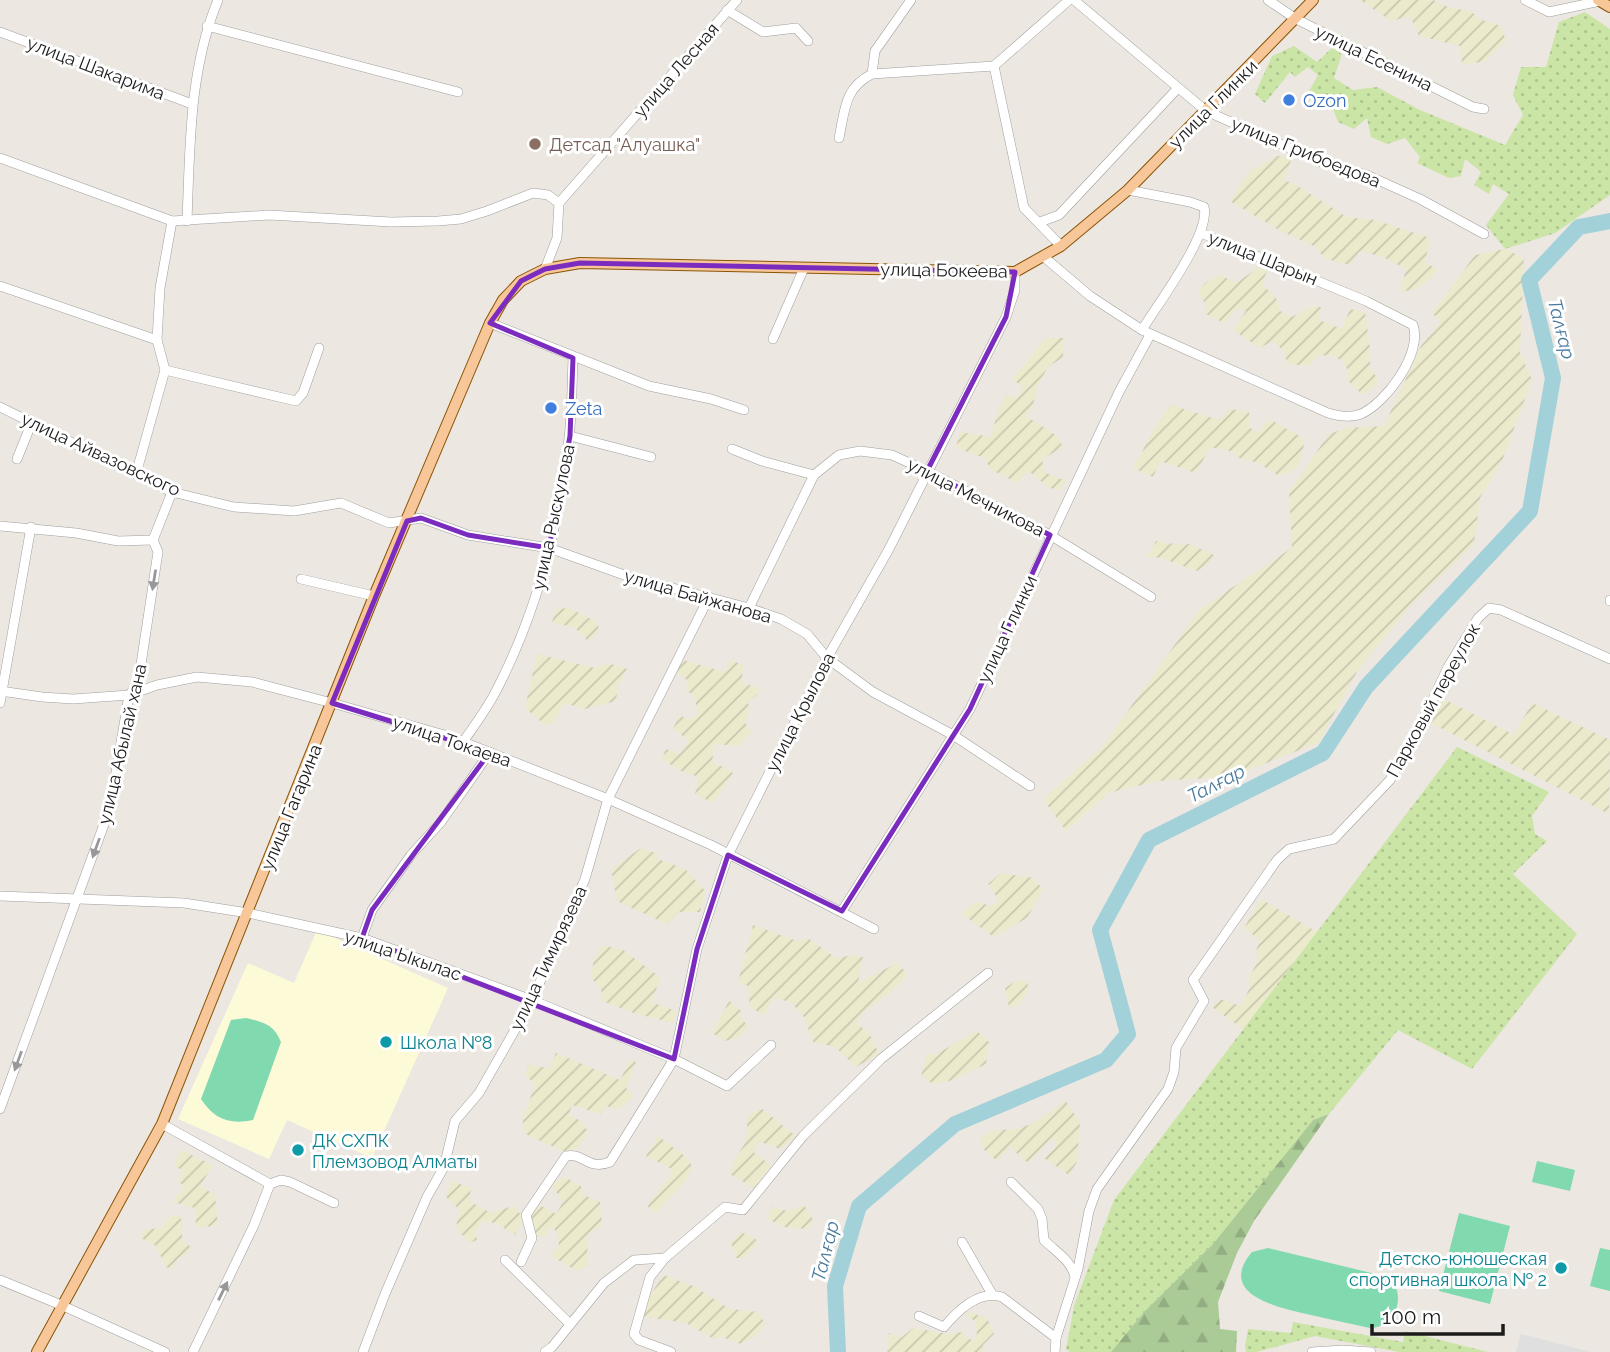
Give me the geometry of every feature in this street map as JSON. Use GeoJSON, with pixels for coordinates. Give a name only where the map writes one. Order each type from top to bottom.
{"type":"FeatureCollection","features":[{"type":"Feature","properties":{"kind":"main road","name":"улица Глинки"},"geometry":{"type":"LineString","coordinates":[[1044,257],[1129,190],[1313,0]]}},
{"type":"Feature","properties":{"kind":"main road","name":"улица Бокеева"},"geometry":{"type":"LineString","coordinates":[[545,269],[580,263],[1015,272],[1044,257]]}},
{"type":"Feature","properties":{"kind":"main road","name":"улица Гагарина"},"geometry":{"type":"LineString","coordinates":[[37,1352],[162,1124],[374,596],[490,323],[503,300],[521,281],[545,269]]}},
{"type":"Feature","properties":{"kind":"street"},"geometry":{"type":"LineString","coordinates":[[187,221],[192,104],[208,26],[218,0]]}},
{"type":"Feature","properties":{"kind":"street","name":"улица Лесная"},"geometry":{"type":"LineString","coordinates":[[559,203],[737,0]]}},
{"type":"Feature","properties":{"kind":"street"},"geometry":{"type":"LineString","coordinates":[[872,74],[875,51],[911,0]]}},
{"type":"Feature","properties":{"kind":"street"},"geometry":{"type":"LineString","coordinates":[[839,138],[849,94],[859,80],[872,74],[994,66],[1072,0]]}},
{"type":"Feature","properties":{"kind":"street","name":"улица Грибоедова"},"geometry":{"type":"LineString","coordinates":[[1072,0],[1206,111],[1321,162],[1367,175],[1420,199],[1484,234]]}},
{"type":"Feature","properties":{"kind":"street","name":"улица Есенина"},"geometry":{"type":"LineString","coordinates":[[1268,0],[1296,19],[1473,107],[1484,109]]}},
{"type":"Feature","properties":{"kind":"street"},"geometry":{"type":"LineString","coordinates":[[1525,0],[1549,12],[1603,3]]}},
{"type":"Feature","properties":{"kind":"street"},"geometry":{"type":"LineString","coordinates":[[727,10],[759,31],[796,28],[808,41]]}},
{"type":"Feature","properties":{"kind":"street"},"geometry":{"type":"LineString","coordinates":[[208,26],[458,92]]}},
{"type":"Feature","properties":{"kind":"street","name":"улица Шакарима"},"geometry":{"type":"LineString","coordinates":[[0,32],[192,104]]}},
{"type":"Feature","properties":{"kind":"street"},"geometry":{"type":"LineString","coordinates":[[994,66],[1024,208],[1061,246]]}},
{"type":"Feature","properties":{"kind":"street"},"geometry":{"type":"LineString","coordinates":[[1040,222],[1059,215],[1178,88]]}},
{"type":"Feature","properties":{"kind":"street"},"geometry":{"type":"LineString","coordinates":[[0,158],[172,221],[269,215],[391,222],[438,221],[461,219],[533,193],[548,195],[559,203],[556,239],[545,269]]}},
{"type":"Feature","properties":{"kind":"street","name":"улица Шарын"},"geometry":{"type":"LineString","coordinates":[[1129,190],[1204,207],[1206,216],[1201,233],[1366,301],[1413,325],[1416,340],[1400,377],[1380,401],[1360,414],[1340,416],[1146,333]]}},
{"type":"Feature","properties":{"kind":"street"},"geometry":{"type":"LineString","coordinates":[[136,474],[165,370],[157,340],[160,288],[172,221]]}},
{"type":"Feature","properties":{"kind":"street","name":"улица Глинки"},"geometry":{"type":"LineString","coordinates":[[842,911],[970,709],[1146,333],[1201,233]]}},
{"type":"Feature","properties":{"kind":"street"},"geometry":{"type":"LineString","coordinates":[[1044,257],[1090,296],[1146,333]]}},
{"type":"Feature","properties":{"kind":"street"},"geometry":{"type":"LineString","coordinates":[[773,339],[804,268]]}},
{"type":"Feature","properties":{"kind":"street","name":"улица Крылова"},"geometry":{"type":"LineString","coordinates":[[521,1262],[531,1238],[526,1215],[566,1156],[573,1154],[594,1165],[610,1162],[674,1059],[697,949],[728,855],[827,658],[889,549],[1006,317],[1015,290],[1015,272]]}},
{"type":"Feature","properties":{"kind":"street"},"geometry":{"type":"LineString","coordinates":[[0,286],[157,340]]}},
{"type":"Feature","properties":{"kind":"street"},"geometry":{"type":"LineString","coordinates":[[490,323],[649,386],[711,398],[744,410]]}},
{"type":"Feature","properties":{"kind":"street"},"geometry":{"type":"LineString","coordinates":[[165,370],[296,401],[303,393],[319,348]]}},
{"type":"Feature","properties":{"kind":"street","name":"улица Рыскулова"},"geometry":{"type":"LineString","coordinates":[[463,742],[495,694],[533,609],[549,548],[570,436],[573,358]]}},
{"type":"Feature","properties":{"kind":"street","name":"улица Айвазовского"},"geometry":{"type":"LineString","coordinates":[[0,407],[172,492],[234,507],[294,511],[341,503],[389,523],[407,521]]}},
{"type":"Feature","properties":{"kind":"street"},"geometry":{"type":"LineString","coordinates":[[17,459],[32,422]]}},
{"type":"Feature","properties":{"kind":"street"},"geometry":{"type":"LineString","coordinates":[[570,436],[651,457]]}},
{"type":"Feature","properties":{"kind":"street"},"geometry":{"type":"LineString","coordinates":[[732,449],[762,461],[814,475]]}},
{"type":"Feature","properties":{"kind":"street","name":"улица Мечникова"},"geometry":{"type":"LineString","coordinates":[[749,608],[814,475],[839,455],[860,451],[892,455],[927,471],[1050,535],[1151,597]]}},
{"type":"Feature","properties":{"kind":"street","name":"улица Абылай хана"},"geometry":{"type":"LineString","coordinates":[[0,1109],[110,808],[129,695],[138,684],[158,552],[153,540],[172,492]]}},
{"type":"Feature","properties":{"kind":"street","name":"улица Байжанова"},"geometry":{"type":"LineString","coordinates":[[407,521],[421,518],[468,535],[549,548],[627,576],[749,608],[781,620],[807,634],[827,658],[873,692],[953,735],[1030,786]]}},
{"type":"Feature","properties":{"kind":"street"},"geometry":{"type":"LineString","coordinates":[[389,523],[397,542]]}},
{"type":"Feature","properties":{"kind":"street"},"geometry":{"type":"LineString","coordinates":[[0,526],[31,527],[118,541],[153,540]]}},
{"type":"Feature","properties":{"kind":"street"},"geometry":{"type":"LineString","coordinates":[[0,703],[31,527]]}},
{"type":"Feature","properties":{"kind":"street"},"geometry":{"type":"LineString","coordinates":[[301,579],[374,596]]}},
{"type":"Feature","properties":{"kind":"street","name":"улица Тимирязева"},"geometry":{"type":"LineString","coordinates":[[363,1352],[427,1197],[444,1167],[455,1122],[480,1093],[532,1000],[585,879],[608,799],[709,597]]}},
{"type":"Feature","properties":{"kind":"street","name":"Парковый переулок"},"geometry":{"type":"LineString","coordinates":[[1055,1352],[1056,1338],[1075,1279],[1089,1211],[1097,1189],[1168,1089],[1174,1072],[1176,1048],[1204,1001],[1194,981],[1277,860],[1289,849],[1334,839],[1390,780],[1448,667],[1478,618],[1489,608],[1501,610],[1610,659]]}},
{"type":"Feature","properties":{"kind":"street","name":"улица Токаева"},"geometry":{"type":"LineString","coordinates":[[1,691],[73,699],[129,695],[157,685],[197,677],[252,682],[332,703],[463,742],[608,799],[711,845],[874,929]]}},
{"type":"Feature","properties":{"kind":"street"},"geometry":{"type":"LineString","coordinates":[[362,939],[372,910],[411,855],[441,822],[490,752]]}},
{"type":"Feature","properties":{"kind":"street","name":"улица Ыкылас"},"geometry":{"type":"LineString","coordinates":[[0,896],[184,903],[248,913],[362,939],[532,1000],[674,1059],[727,1086],[771,1045]]}},
{"type":"Feature","properties":{"kind":"street"},"geometry":{"type":"LineString","coordinates":[[671,1352],[639,1340],[634,1334],[650,1278],[665,1258],[725,1207],[743,1210],[803,1136],[881,1059],[988,973]]}},
{"type":"Feature","properties":{"kind":"street"},"geometry":{"type":"LineString","coordinates":[[162,1124],[270,1184]]}},
{"type":"Feature","properties":{"kind":"street"},"geometry":{"type":"LineString","coordinates":[[193,1352],[254,1225],[270,1184],[281,1180],[290,1182],[334,1203]]}},
{"type":"Feature","properties":{"kind":"street"},"geometry":{"type":"LineString","coordinates":[[1011,1182],[1038,1209],[1044,1240],[1073,1267],[1075,1279]]}},
{"type":"Feature","properties":{"kind":"street"},"geometry":{"type":"LineString","coordinates":[[961,1242],[992,1294]]}},
{"type":"Feature","properties":{"kind":"street"},"geometry":{"type":"LineString","coordinates":[[545,1352],[604,1283],[634,1260],[665,1258]]}},
{"type":"Feature","properties":{"kind":"street"},"geometry":{"type":"LineString","coordinates":[[505,1260],[570,1324]]}},
{"type":"Feature","properties":{"kind":"street"},"geometry":{"type":"LineString","coordinates":[[0,1280],[165,1352]]}},
{"type":"Feature","properties":{"kind":"street"},"geometry":{"type":"LineString","coordinates":[[919,1315],[944,1327],[960,1310],[992,1294],[1002,1297],[1056,1338]]}},
{"type":"Feature","properties":{"kind":"street"},"geometry":{"type":"LineString","coordinates":[[1313,1352],[1371,1352]]}},
{"type":"Feature","properties":{"kind":"highlighted area"},"geometry":{"type":"Polygon","coordinates":[[[580,263],[1015,272],[1006,317],[927,471],[1050,535],[970,709],[842,911],[728,855],[697,949],[674,1059],[362,938],[372,910],[490,752],[332,703],[407,521],[421,518],[468,535],[549,548],[570,436],[573,358],[490,323],[521,281],[545,269],[580,263]]]}},
{"type":"Feature","properties":{"kind":"shaded area"},"geometry":{"type":"Polygon","coordinates":[[[317,930],[448,988],[372,1158],[287,1120],[269,1159],[178,1119],[248,963],[294,983],[317,930]]]}},
{"type":"Feature","properties":{"kind":"shaded area"},"geometry":{"type":"Polygon","coordinates":[[[1521,1334],[1591,1352],[1516,1352],[1521,1334]]]}},
{"type":"Feature","properties":{"kind":"green space"},"geometry":{"type":"Polygon","coordinates":[[[1360,0],[1433,0],[1450,8],[1471,11],[1479,19],[1501,26],[1506,41],[1483,62],[1462,64],[1460,46],[1419,36],[1410,16],[1391,21],[1360,0]]]}},
{"type":"Feature","properties":{"kind":"green space"},"geometry":{"type":"Polygon","coordinates":[[[1585,12],[1610,29],[1610,195],[1555,233],[1505,249],[1486,225],[1509,194],[1493,184],[1489,194],[1474,185],[1481,172],[1465,159],[1461,176],[1449,178],[1417,163],[1420,157],[1405,138],[1387,144],[1371,137],[1367,118],[1354,129],[1338,122],[1333,109],[1306,97],[1318,75],[1308,67],[1295,77],[1290,72],[1265,103],[1255,94],[1272,56],[1294,46],[1317,62],[1332,48],[1342,54],[1334,78],[1353,90],[1377,87],[1420,110],[1505,145],[1523,115],[1513,95],[1521,67],[1546,67],[1559,22],[1585,12]]]}},
{"type":"Feature","properties":{"kind":"green space"},"geometry":{"type":"Polygon","coordinates":[[[1277,156],[1292,157],[1284,181],[1291,182],[1347,217],[1375,220],[1430,238],[1425,262],[1438,270],[1415,289],[1400,292],[1406,269],[1383,257],[1360,251],[1350,265],[1324,258],[1316,247],[1279,230],[1230,201],[1249,172],[1277,156]]]}},
{"type":"Feature","properties":{"kind":"green space"},"geometry":{"type":"Polygon","coordinates":[[[1505,249],[1524,258],[1520,353],[1532,380],[1502,461],[1480,498],[1474,544],[1410,606],[1358,670],[1318,743],[1230,777],[1158,781],[1108,793],[1066,831],[1043,799],[1103,746],[1200,609],[1292,548],[1289,492],[1329,434],[1347,428],[1384,426],[1421,346],[1441,322],[1432,313],[1475,255],[1505,249]]]}},
{"type":"Feature","properties":{"kind":"green space"},"geometry":{"type":"Polygon","coordinates":[[[1259,267],[1267,271],[1262,284],[1276,298],[1280,311],[1292,317],[1311,307],[1321,307],[1319,320],[1342,329],[1350,309],[1365,312],[1370,368],[1378,379],[1376,386],[1363,395],[1348,381],[1347,369],[1342,361],[1331,355],[1316,356],[1310,366],[1287,364],[1284,351],[1272,341],[1260,348],[1233,330],[1246,311],[1235,309],[1224,323],[1206,314],[1205,303],[1198,293],[1205,283],[1220,275],[1236,283],[1259,267]]]}},
{"type":"Feature","properties":{"kind":"green space"},"geometry":{"type":"Polygon","coordinates":[[[1046,338],[1064,338],[1063,357],[1048,367],[1037,386],[1033,406],[1026,416],[1057,436],[1063,447],[1042,459],[1044,472],[1066,481],[1059,491],[1048,487],[1029,471],[1017,483],[990,469],[985,458],[956,448],[960,432],[991,437],[998,410],[1006,395],[1017,398],[1023,386],[1014,381],[1014,377],[1046,338]]]}},
{"type":"Feature","properties":{"kind":"green space"},"geometry":{"type":"Polygon","coordinates":[[[1171,405],[1219,420],[1230,409],[1249,412],[1249,427],[1258,433],[1269,419],[1303,438],[1304,445],[1298,468],[1279,476],[1258,463],[1236,457],[1235,452],[1210,447],[1196,473],[1160,461],[1153,477],[1133,468],[1171,405]]]}},
{"type":"Feature","properties":{"kind":"green space"},"geometry":{"type":"Polygon","coordinates":[[[1156,541],[1190,544],[1214,555],[1209,564],[1197,571],[1161,558],[1147,557],[1156,541]]]}},
{"type":"Feature","properties":{"kind":"green space"},"geometry":{"type":"Polygon","coordinates":[[[569,608],[597,622],[599,630],[593,638],[587,640],[575,628],[552,622],[556,609],[569,608]]]}},
{"type":"Feature","properties":{"kind":"green space"},"geometry":{"type":"Polygon","coordinates":[[[537,654],[595,668],[608,663],[627,669],[618,686],[616,701],[585,709],[564,703],[553,723],[545,725],[525,708],[537,654]]]}},
{"type":"Feature","properties":{"kind":"green space"},"geometry":{"type":"Polygon","coordinates":[[[683,660],[724,672],[731,660],[744,666],[741,682],[760,689],[756,696],[748,701],[749,712],[745,723],[752,732],[739,746],[715,744],[712,761],[733,773],[713,803],[695,794],[699,777],[681,771],[662,759],[666,749],[680,754],[689,740],[673,729],[679,716],[691,719],[698,713],[694,696],[686,690],[687,680],[677,672],[683,660]]]}},
{"type":"Feature","properties":{"kind":"green space"},"geometry":{"type":"Polygon","coordinates":[[[1438,696],[1514,735],[1532,703],[1610,740],[1609,814],[1429,722],[1438,696]]]}},
{"type":"Feature","properties":{"kind":"green space"},"geometry":{"type":"Polygon","coordinates":[[[1457,747],[1549,792],[1532,816],[1535,834],[1547,841],[1513,874],[1577,934],[1472,1069],[1398,1030],[1329,1114],[1313,1120],[1213,1244],[1145,1311],[1111,1352],[1070,1352],[1066,1349],[1074,1306],[1114,1200],[1457,747]]]}},
{"type":"Feature","properties":{"kind":"green space"},"geometry":{"type":"Polygon","coordinates":[[[641,848],[658,854],[658,859],[685,869],[705,891],[700,912],[679,912],[667,924],[617,901],[611,869],[641,848]]]}},
{"type":"Feature","properties":{"kind":"green space"},"geometry":{"type":"Polygon","coordinates":[[[1001,873],[1033,878],[1043,889],[1027,918],[994,937],[962,914],[975,902],[992,906],[999,900],[988,884],[1001,873]]]}},
{"type":"Feature","properties":{"kind":"green space"},"geometry":{"type":"Polygon","coordinates":[[[1261,899],[1317,932],[1243,1029],[1212,1007],[1220,999],[1241,1006],[1250,987],[1248,979],[1258,961],[1256,951],[1260,940],[1244,928],[1261,899]]]}},
{"type":"Feature","properties":{"kind":"green space"},"geometry":{"type":"Polygon","coordinates":[[[753,925],[797,941],[808,938],[836,958],[854,955],[863,957],[858,983],[897,963],[908,974],[890,993],[864,1011],[856,1023],[869,1033],[879,1054],[856,1067],[835,1047],[813,1042],[804,1017],[791,1002],[773,998],[764,1015],[750,1007],[748,986],[738,982],[753,925]]]}},
{"type":"Feature","properties":{"kind":"green space"},"geometry":{"type":"Polygon","coordinates":[[[602,945],[623,950],[660,977],[652,1002],[678,1012],[672,1023],[602,1001],[602,992],[591,977],[594,959],[602,945]]]}},
{"type":"Feature","properties":{"kind":"green space"},"geometry":{"type":"Polygon","coordinates":[[[1018,980],[1028,983],[1027,992],[1018,1006],[1009,1007],[1005,988],[1018,980]]]}},
{"type":"Feature","properties":{"kind":"green space"},"geometry":{"type":"Polygon","coordinates":[[[729,1001],[741,1011],[739,1016],[748,1026],[739,1037],[725,1041],[712,1033],[729,1001]]]}},
{"type":"Feature","properties":{"kind":"green space"},"geometry":{"type":"Polygon","coordinates":[[[246,1018],[267,1025],[275,1031],[281,1042],[253,1120],[229,1121],[217,1116],[201,1099],[231,1020],[246,1018]]]}},
{"type":"Feature","properties":{"kind":"green space"},"geometry":{"type":"Polygon","coordinates":[[[977,1031],[989,1042],[986,1064],[953,1080],[933,1084],[921,1076],[927,1054],[935,1055],[977,1031]]]}},
{"type":"Feature","properties":{"kind":"green space"},"geometry":{"type":"Polygon","coordinates":[[[556,1053],[620,1080],[631,1059],[636,1062],[626,1088],[634,1096],[619,1109],[606,1106],[600,1114],[572,1105],[569,1115],[579,1120],[588,1131],[579,1147],[565,1152],[523,1133],[523,1119],[535,1084],[525,1075],[528,1065],[549,1068],[556,1053]]]}},
{"type":"Feature","properties":{"kind":"green space"},"geometry":{"type":"Polygon","coordinates":[[[1066,1101],[1080,1123],[1077,1162],[1069,1175],[1044,1158],[1057,1145],[1051,1139],[1028,1163],[1010,1147],[997,1161],[983,1149],[981,1138],[990,1131],[1015,1129],[1032,1124],[1066,1101]]]}},
{"type":"Feature","properties":{"kind":"green space"},"geometry":{"type":"Polygon","coordinates":[[[762,1109],[796,1136],[780,1149],[759,1141],[754,1153],[771,1165],[754,1188],[730,1174],[735,1158],[746,1142],[748,1115],[762,1109]]]}},
{"type":"Feature","properties":{"kind":"green space"},"geometry":{"type":"Polygon","coordinates":[[[1329,1114],[1254,1221],[1237,1253],[1218,1302],[1220,1329],[1237,1331],[1236,1352],[1111,1352],[1145,1311],[1213,1244],[1313,1120],[1329,1114]]]}},
{"type":"Feature","properties":{"kind":"green space"},"geometry":{"type":"Polygon","coordinates":[[[658,1136],[689,1159],[692,1167],[686,1180],[656,1213],[647,1206],[669,1178],[672,1169],[646,1156],[658,1136]]]}},
{"type":"Feature","properties":{"kind":"green space"},"geometry":{"type":"Polygon","coordinates":[[[181,1150],[213,1165],[200,1186],[215,1195],[218,1226],[196,1227],[195,1208],[173,1202],[184,1186],[178,1181],[182,1170],[174,1166],[181,1150]]]}},
{"type":"Feature","properties":{"kind":"green space"},"geometry":{"type":"Polygon","coordinates":[[[1537,1161],[1575,1170],[1570,1191],[1532,1182],[1537,1161]]]}},
{"type":"Feature","properties":{"kind":"green space"},"geometry":{"type":"Polygon","coordinates":[[[565,1177],[581,1186],[584,1195],[600,1202],[602,1225],[587,1235],[588,1266],[577,1271],[551,1256],[559,1246],[557,1232],[551,1226],[546,1236],[535,1238],[528,1220],[537,1204],[556,1214],[563,1202],[551,1184],[565,1177]]]}},
{"type":"Feature","properties":{"kind":"green space"},"geometry":{"type":"Polygon","coordinates":[[[451,1181],[471,1188],[469,1201],[491,1213],[513,1206],[524,1218],[515,1235],[496,1223],[482,1221],[476,1230],[477,1240],[469,1243],[456,1227],[460,1210],[446,1197],[451,1181]]]}},
{"type":"Feature","properties":{"kind":"green space"},"geometry":{"type":"Polygon","coordinates":[[[804,1205],[813,1220],[808,1229],[784,1227],[768,1219],[771,1207],[788,1211],[804,1205]]]}},
{"type":"Feature","properties":{"kind":"green space"},"geometry":{"type":"Polygon","coordinates":[[[1459,1213],[1510,1226],[1490,1304],[1439,1291],[1459,1213]]]}},
{"type":"Feature","properties":{"kind":"green space"},"geometry":{"type":"Polygon","coordinates":[[[178,1215],[182,1221],[182,1240],[191,1247],[187,1254],[178,1258],[173,1269],[166,1267],[156,1246],[141,1238],[143,1230],[162,1228],[169,1216],[178,1215]]]}},
{"type":"Feature","properties":{"kind":"green space"},"geometry":{"type":"Polygon","coordinates":[[[741,1232],[757,1240],[755,1247],[743,1258],[736,1258],[731,1242],[741,1232]]]}},
{"type":"Feature","properties":{"kind":"green space"},"geometry":{"type":"Polygon","coordinates":[[[1268,1248],[1388,1277],[1394,1284],[1398,1300],[1392,1316],[1387,1322],[1370,1328],[1284,1308],[1257,1297],[1247,1289],[1242,1279],[1243,1267],[1252,1252],[1268,1248]]]}},
{"type":"Feature","properties":{"kind":"green space"},"geometry":{"type":"Polygon","coordinates":[[[1600,1248],[1610,1250],[1610,1291],[1590,1286],[1600,1248]]]}},
{"type":"Feature","properties":{"kind":"green space"},"geometry":{"type":"Polygon","coordinates":[[[663,1275],[693,1286],[730,1309],[758,1312],[765,1324],[754,1337],[741,1344],[722,1337],[714,1339],[686,1323],[644,1317],[649,1297],[663,1275]]]}},
{"type":"Feature","properties":{"kind":"green space"},"geometry":{"type":"Polygon","coordinates":[[[968,1312],[987,1318],[994,1334],[983,1345],[982,1352],[887,1352],[889,1333],[901,1338],[913,1328],[948,1334],[961,1332],[973,1341],[977,1335],[975,1321],[966,1315],[968,1312]]]}},
{"type":"Feature","properties":{"kind":"green space"},"geometry":{"type":"Polygon","coordinates":[[[1293,1322],[1403,1342],[1405,1331],[1488,1352],[1399,1352],[1315,1336],[1257,1352],[1246,1352],[1248,1329],[1291,1333],[1293,1322]]]}},
{"type":"Feature","properties":{"kind":"waterway","name":"Талғар"},"geometry":{"type":"LineString","coordinates":[[838,1352],[835,1286],[859,1206],[955,1124],[1106,1060],[1128,1034],[1100,930],[1149,840],[1323,753],[1366,687],[1530,511],[1553,378],[1529,280],[1579,227],[1610,221]]}},
{"type":"Feature","properties":{"kind":"place","name":"Ozon"},"geometry":{"type":"Point","coordinates":[1289,100]}},
{"type":"Feature","properties":{"kind":"place","name":"Детсад \"Алуашка\""},"geometry":{"type":"Point","coordinates":[535,144]}},
{"type":"Feature","properties":{"kind":"place","name":"Zeta"},"geometry":{"type":"Point","coordinates":[551,408]}},
{"type":"Feature","properties":{"kind":"place","name":"Школа №8"},"geometry":{"type":"Point","coordinates":[386,1042]}},
{"type":"Feature","properties":{"kind":"place","name":"ДК СХПК Племзовод Алматы"},"geometry":{"type":"Point","coordinates":[298,1150]}},
{"type":"Feature","properties":{"kind":"place","name":"Детско-юношеская спортивная школа № 2"},"geometry":{"type":"Point","coordinates":[1561,1268]}}]}
